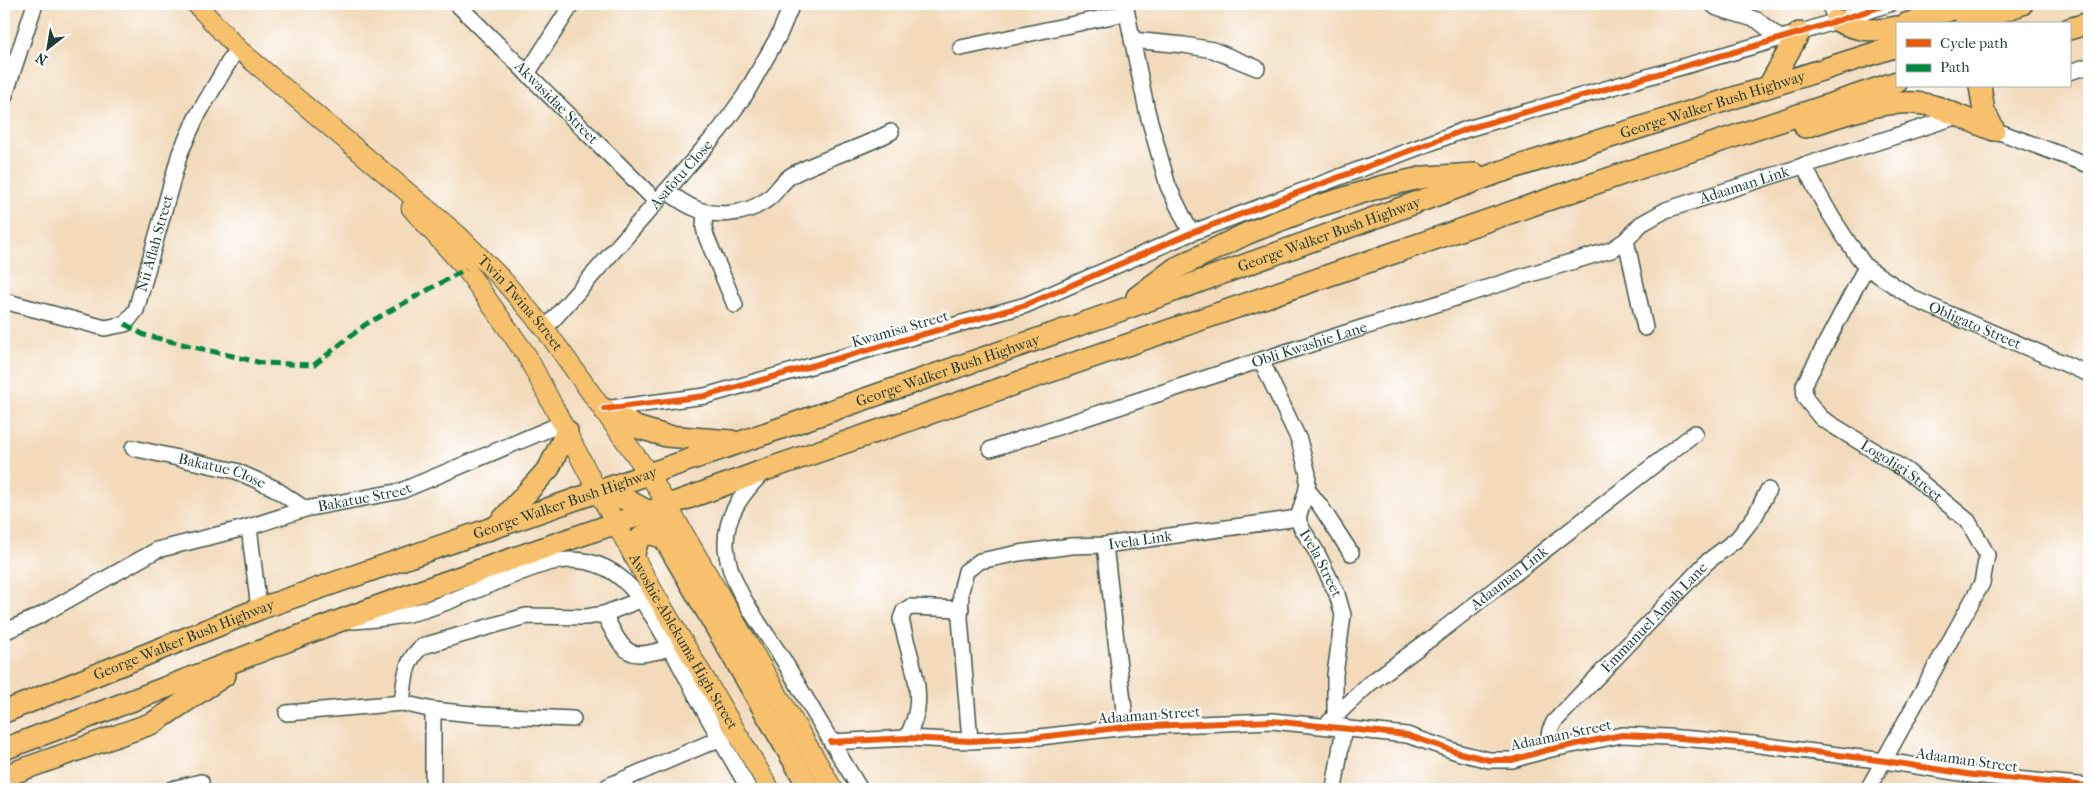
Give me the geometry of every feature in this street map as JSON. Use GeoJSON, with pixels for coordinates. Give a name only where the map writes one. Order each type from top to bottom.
{"type":"FeatureCollection","features":[{"type":"Feature","properties":{"kind":"highway"},"geometry":{"type":"LineString","coordinates":[[1912,22],[1969,4]]}},
{"type":"Feature","properties":{"kind":"highway"},"geometry":{"type":"LineString","coordinates":[[1971,22],[2022,4]]}},
{"type":"Feature","properties":{"kind":"highway"},"geometry":{"type":"LineString","coordinates":[[1833,12],[1860,30],[1880,31],[1896,27]]}},
{"type":"Feature","properties":{"kind":"highway"},"geometry":{"type":"LineString","coordinates":[[2070,29],[2089,22]]}},
{"type":"Feature","properties":{"kind":"highway"},"geometry":{"type":"LineString","coordinates":[[1769,86],[1790,35]]}},
{"type":"Feature","properties":{"kind":"highway","name":"George Walker Bush Highway"},"geometry":{"type":"LineString","coordinates":[[4,712],[259,609],[1116,312],[1500,172],[1896,46]]}},
{"type":"Feature","properties":{"kind":"highway"},"geometry":{"type":"LineString","coordinates":[[4,749],[339,621],[496,564],[1628,172],[1896,82]]}},
{"type":"Feature","properties":{"kind":"highway"},"geometry":{"type":"LineString","coordinates":[[1980,88],[1984,111],[1994,130]]}},
{"type":"Feature","properties":{"kind":"highway"},"geometry":{"type":"LineString","coordinates":[[1628,172],[1680,167],[1873,106],[1902,103],[1935,107],[1994,130]]}},
{"type":"Feature","properties":{"kind":"highway"},"geometry":{"type":"LineString","coordinates":[[1116,312],[1176,268],[1248,234],[1312,208],[1380,187],[1425,177],[1500,172]]}},
{"type":"Feature","properties":{"kind":"highway"},"geometry":{"type":"LineString","coordinates":[[604,409],[636,427],[666,436],[741,442]]}},
{"type":"Feature","properties":{"kind":"highway"},"geometry":{"type":"LineString","coordinates":[[494,528],[549,468],[565,427]]}},
{"type":"Feature","properties":{"kind":"highway"},"geometry":{"type":"LineString","coordinates":[[598,492],[659,509]]}},
{"type":"Feature","properties":{"kind":"highway"},"geometry":{"type":"LineString","coordinates":[[659,509],[665,539],[810,789]]}},
{"type":"Feature","properties":{"kind":"highway"},"geometry":{"type":"LineString","coordinates":[[634,555],[636,543],[642,536],[657,535],[665,539]]}},
{"type":"Feature","properties":{"kind":"highway"},"geometry":{"type":"LineString","coordinates":[[4,776],[153,723],[252,655]]}},
{"type":"Feature","properties":{"kind":"main road","name":"Twin Twina Street"},"geometry":{"type":"LineString","coordinates":[[196,4],[237,48],[458,235],[502,278],[545,329],[649,474],[659,509]]}},
{"type":"Feature","properties":{"kind":"main road","name":"Twin Twina Street"},"geometry":{"type":"LineString","coordinates":[[365,158],[466,269],[527,356],[598,492]]}},
{"type":"Feature","properties":{"kind":"main road","name":"Awoshie-Ablekuma High Street"},"geometry":{"type":"LineString","coordinates":[[598,492],[656,596],[728,735],[770,789]]}},
{"type":"Feature","properties":{"kind":"main road"},"geometry":{"type":"LineString","coordinates":[[659,509],[833,789]]}},
{"type":"Feature","properties":{"kind":"street"},"geometry":{"type":"LineString","coordinates":[[4,98],[35,4]]}},
{"type":"Feature","properties":{"kind":"street","name":"Akwasidae Street"},"geometry":{"type":"LineString","coordinates":[[457,4],[527,74],[661,197],[705,212]]}},
{"type":"Feature","properties":{"kind":"street"},"geometry":{"type":"LineString","coordinates":[[527,74],[572,4]]}},
{"type":"Feature","properties":{"kind":"street","name":"Asafotu Close"},"geometry":{"type":"LineString","coordinates":[[545,329],[719,131],[745,95],[780,35],[792,4]]}},
{"type":"Feature","properties":{"kind":"street"},"geometry":{"type":"LineString","coordinates":[[1712,4],[1717,8],[1757,20],[1790,35]]}},
{"type":"Feature","properties":{"kind":"street","name":"Kwamisa Street"},"geometry":{"type":"LineString","coordinates":[[604,409],[705,396],[1026,305],[1192,233],[1467,129],[1790,35],[1833,12],[1889,4]]}},
{"type":"Feature","properties":{"kind":"street"},"geometry":{"type":"LineString","coordinates":[[961,48],[1126,8],[1147,111],[1168,186],[1192,233]]}},
{"type":"Feature","properties":{"kind":"street"},"geometry":{"type":"LineString","coordinates":[[1132,40],[1213,50],[1257,68]]}},
{"type":"Feature","properties":{"kind":"street","name":"Nii Aflah Street"},"geometry":{"type":"LineString","coordinates":[[4,301],[105,328],[125,324],[136,310],[180,154],[196,118],[237,48]]}},
{"type":"Feature","properties":{"kind":"street"},"geometry":{"type":"LineString","coordinates":[[2070,72],[2089,66]]}},
{"type":"Feature","properties":{"kind":"street","name":"Adaaman Link"},"geometry":{"type":"LineString","coordinates":[[1626,240],[1642,224],[1666,210],[1958,116]]}},
{"type":"Feature","properties":{"kind":"street"},"geometry":{"type":"LineString","coordinates":[[1994,130],[2089,165]]}},
{"type":"Feature","properties":{"kind":"street"},"geometry":{"type":"LineString","coordinates":[[735,305],[706,236],[704,227],[705,212],[740,212],[757,206],[766,201],[790,176],[867,144],[890,132]]}},
{"type":"Feature","properties":{"kind":"street"},"geometry":{"type":"LineString","coordinates":[[1804,165],[1821,203],[1844,239],[1866,267]]}},
{"type":"Feature","properties":{"kind":"street"},"geometry":{"type":"LineString","coordinates":[[1626,240],[1645,328]]}},
{"type":"Feature","properties":{"kind":"street","name":"Obli Kwashie Lane"},"geometry":{"type":"LineString","coordinates":[[991,449],[1261,360],[1611,250],[1626,240]]}},
{"type":"Feature","properties":{"kind":"street","name":"Obligato Street"},"geometry":{"type":"LineString","coordinates":[[1866,267],[1916,300],[2089,374]]}},
{"type":"Feature","properties":{"kind":"street","name":"Logoligi Street"},"geometry":{"type":"LineString","coordinates":[[1866,267],[1804,385],[1805,398],[1822,418],[1907,471],[1968,521],[1987,555],[1982,583],[1868,789]]}},
{"type":"Feature","properties":{"kind":"street","name":"Ivela Street"},"geometry":{"type":"LineString","coordinates":[[1261,360],[1299,440],[1308,474],[1307,489],[1298,518],[1337,594],[1343,615],[1335,675],[1334,789]]}},
{"type":"Feature","properties":{"kind":"street","name":"Bakatue Street"},"geometry":{"type":"LineString","coordinates":[[4,632],[56,607],[157,550],[249,527],[306,509],[401,491],[565,427]]}},
{"type":"Feature","properties":{"kind":"street","name":"Adaaman Link"},"geometry":{"type":"LineString","coordinates":[[1335,723],[1369,684],[1441,631],[1696,432]]}},
{"type":"Feature","properties":{"kind":"street","name":"Bakatue Close"},"geometry":{"type":"LineString","coordinates":[[133,448],[236,471],[274,488],[306,509]]}},
{"type":"Feature","properties":{"kind":"street"},"geometry":{"type":"LineString","coordinates":[[765,470],[737,502],[728,524],[726,546],[730,569],[757,620],[860,789]]}},
{"type":"Feature","properties":{"kind":"street"},"geometry":{"type":"LineString","coordinates":[[1307,489],[1351,553]]}},
{"type":"Feature","properties":{"kind":"street","name":"Emmanuel Amah Lane"},"geometry":{"type":"LineString","coordinates":[[1547,750],[1550,730],[1554,722],[1707,562],[1737,539],[1755,516],[1768,490]]}},
{"type":"Feature","properties":{"kind":"street","name":"Ivela Link"},"geometry":{"type":"LineString","coordinates":[[1126,727],[1104,545],[1298,518]]}},
{"type":"Feature","properties":{"kind":"street"},"geometry":{"type":"LineString","coordinates":[[249,527],[259,609]]}},
{"type":"Feature","properties":{"kind":"street"},"geometry":{"type":"LineString","coordinates":[[970,741],[961,609],[961,591],[966,571],[980,561],[1019,553],[1062,547],[1104,545]]}},
{"type":"Feature","properties":{"kind":"street","name":"Awoshie-Ablekuma High Street"},"geometry":{"type":"LineString","coordinates":[[339,621],[381,619],[422,611],[549,563],[580,560],[606,568],[622,579],[640,600],[728,735],[749,789]]}},
{"type":"Feature","properties":{"kind":"street"},"geometry":{"type":"LineString","coordinates":[[402,703],[408,662],[414,652],[423,646],[526,616],[586,618],[604,614],[640,600]]}},
{"type":"Feature","properties":{"kind":"street"},"geometry":{"type":"LineString","coordinates":[[907,738],[917,709],[918,699],[901,619],[904,612],[910,607],[961,609]]}},
{"type":"Feature","properties":{"kind":"street"},"geometry":{"type":"LineString","coordinates":[[604,614],[623,647],[630,652],[638,654],[671,648]]}},
{"type":"Feature","properties":{"kind":"street"},"geometry":{"type":"LineString","coordinates":[[288,713],[402,703],[432,710],[482,715],[573,720]]}},
{"type":"Feature","properties":{"kind":"street"},"geometry":{"type":"LineString","coordinates":[[432,710],[433,789]]}},
{"type":"Feature","properties":{"kind":"street","name":"Adaaman Street"},"geometry":{"type":"LineString","coordinates":[[831,742],[907,738],[970,741],[1040,737],[1126,727],[1272,721],[1335,723],[1407,734],[1460,754],[1489,760],[1512,760],[1547,750],[1622,735],[1668,736],[1752,744],[1885,761],[1973,775],[2089,786]]}},
{"type":"Feature","properties":{"kind":"street"},"geometry":{"type":"LineString","coordinates":[[608,786],[728,735]]}},
{"type":"Feature","properties":{"kind":"street"},"geometry":{"type":"LineString","coordinates":[[1973,775],[1980,789]]}},
{"type":"Feature","properties":{"kind":"street"},"geometry":{"type":"LineString","coordinates":[[172,789],[201,782]]}},
{"type":"Feature","properties":{"kind":"marked path"},"geometry":{"type":"LineString","coordinates":[[125,324],[144,335],[262,363],[314,365],[366,324],[466,269]]}},
{"type":"Feature","properties":{"kind":"cycle path"},"geometry":{"type":"LineString","coordinates":[[604,409],[705,396],[1026,305],[1191,233],[1467,129],[1799,33],[1889,4]]}},
{"type":"Feature","properties":{"kind":"cycle path"},"geometry":{"type":"LineString","coordinates":[[831,742],[907,738],[970,741],[1040,737],[1126,727],[1272,721],[1407,735],[1460,753],[1489,760],[1512,760],[1547,750],[1622,735],[1752,744],[1885,761],[1973,775],[2089,786]]}}]}
